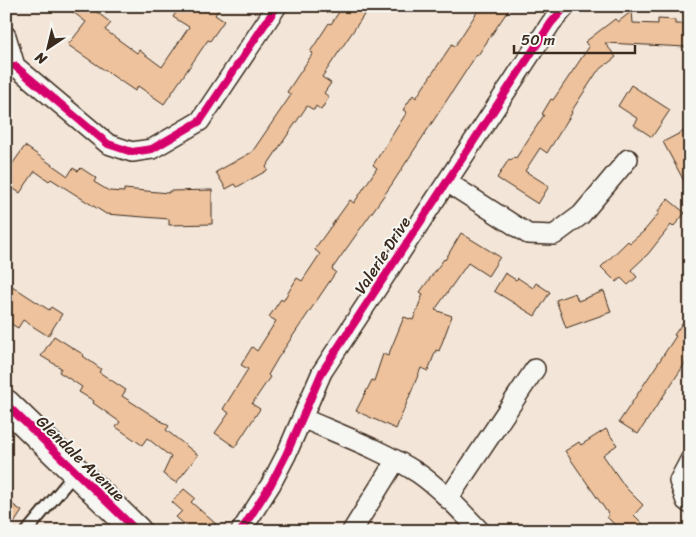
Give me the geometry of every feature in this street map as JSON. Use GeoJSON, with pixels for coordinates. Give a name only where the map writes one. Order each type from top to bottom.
{"type":"FeatureCollection","features":[{"type":"Feature","properties":{"kind":"main road","name":"Glendale Avenue"},"geometry":{"type":"LineString","coordinates":[[6,404],[137,531]]}},
{"type":"Feature","properties":{"kind":"street"},"geometry":{"type":"LineString","coordinates":[[6,36],[11,72],[108,144],[132,152],[152,149],[200,121],[277,6]]}},
{"type":"Feature","properties":{"kind":"street","name":"Valerie Drive"},"geometry":{"type":"LineString","coordinates":[[241,531],[271,484],[322,372],[551,23],[566,6]]}},
{"type":"Feature","properties":{"kind":"street"},"geometry":{"type":"LineString","coordinates":[[447,182],[528,234],[554,235],[581,215],[628,159]]}},
{"type":"Feature","properties":{"kind":"street"},"geometry":{"type":"LineString","coordinates":[[448,499],[535,370]]}},
{"type":"Feature","properties":{"kind":"street"},"geometry":{"type":"LineString","coordinates":[[302,418],[396,460],[419,474],[448,499],[480,531]]}},
{"type":"Feature","properties":{"kind":"street"},"geometry":{"type":"LineString","coordinates":[[352,531],[396,460]]}},
{"type":"Feature","properties":{"kind":"street"},"geometry":{"type":"LineString","coordinates":[[690,460],[680,481],[686,501],[690,504]]}},
{"type":"Feature","properties":{"kind":"lane"},"geometry":{"type":"LineString","coordinates":[[27,531],[77,472]]}},
{"type":"Feature","properties":{"kind":"building"},"geometry":{"type":"Polygon","coordinates":[[[65,6],[89,6],[111,23],[105,30],[137,53],[139,50],[162,67],[189,27],[173,17],[180,6],[221,6],[215,15],[224,21],[210,41],[208,40],[164,104],[138,86],[135,91],[68,45],[86,22],[65,6]]]}},
{"type":"Feature","properties":{"kind":"building"},"geometry":{"type":"Polygon","coordinates":[[[343,6],[370,6],[322,77],[331,83],[324,93],[329,97],[321,110],[316,106],[314,110],[307,106],[266,167],[268,170],[237,187],[235,184],[226,189],[216,172],[252,152],[291,95],[287,92],[313,53],[310,52],[343,6]]]}},
{"type":"Feature","properties":{"kind":"building"},"geometry":{"type":"Polygon","coordinates":[[[481,6],[511,6],[477,54],[392,184],[332,269],[336,272],[278,358],[268,375],[270,377],[252,404],[260,409],[235,447],[215,433],[229,413],[223,409],[248,369],[241,365],[252,347],[257,351],[276,321],[269,317],[281,299],[283,301],[297,278],[302,281],[320,254],[315,250],[316,247],[350,200],[354,203],[377,168],[373,165],[407,112],[403,110],[413,95],[416,98],[452,44],[455,46],[481,6]]]}},
{"type":"Feature","properties":{"kind":"building"},"geometry":{"type":"Polygon","coordinates":[[[632,11],[633,23],[658,24],[658,19],[675,20],[675,24],[687,24],[686,47],[605,43],[616,57],[597,72],[547,153],[540,148],[525,171],[549,186],[538,204],[497,178],[509,159],[516,158],[544,115],[542,114],[551,99],[553,100],[589,47],[585,42],[615,19],[618,22],[632,11]]]}},
{"type":"Feature","properties":{"kind":"building"},"geometry":{"type":"Polygon","coordinates":[[[631,85],[670,110],[652,137],[634,125],[638,119],[618,106],[631,85]]]}},
{"type":"Feature","properties":{"kind":"building"},"geometry":{"type":"Polygon","coordinates":[[[684,131],[690,143],[690,192],[663,142],[684,131]]]}},
{"type":"Feature","properties":{"kind":"building"},"geometry":{"type":"Polygon","coordinates":[[[25,146],[68,176],[73,168],[78,171],[81,168],[96,178],[94,182],[109,191],[124,192],[124,189],[169,193],[169,191],[212,190],[212,224],[169,225],[169,219],[106,214],[35,171],[20,193],[6,184],[6,173],[25,146]]]}},
{"type":"Feature","properties":{"kind":"building"},"geometry":{"type":"Polygon","coordinates":[[[668,199],[685,213],[673,227],[671,225],[648,254],[631,270],[637,277],[628,285],[621,278],[616,282],[601,267],[628,241],[630,243],[644,231],[668,199]]]}},
{"type":"Feature","properties":{"kind":"building"},"geometry":{"type":"Polygon","coordinates":[[[461,233],[500,257],[488,276],[468,263],[435,310],[452,316],[439,351],[436,350],[428,371],[421,368],[396,429],[356,411],[372,380],[374,381],[383,354],[388,356],[404,317],[413,320],[423,294],[420,292],[445,260],[461,233]]]}},
{"type":"Feature","properties":{"kind":"building"},"geometry":{"type":"Polygon","coordinates":[[[505,273],[516,280],[518,278],[533,288],[536,283],[550,292],[535,316],[494,291],[505,273]]]}},
{"type":"Feature","properties":{"kind":"building"},"geometry":{"type":"Polygon","coordinates":[[[6,282],[49,310],[51,307],[62,314],[48,336],[23,320],[18,328],[6,321],[6,282]]]}},
{"type":"Feature","properties":{"kind":"building"},"geometry":{"type":"Polygon","coordinates":[[[604,291],[611,312],[566,328],[556,300],[575,293],[578,301],[604,291]]]}},
{"type":"Feature","properties":{"kind":"building"},"geometry":{"type":"Polygon","coordinates":[[[690,312],[690,356],[638,434],[619,422],[690,312]]]}},
{"type":"Feature","properties":{"kind":"building"},"geometry":{"type":"Polygon","coordinates":[[[54,336],[84,355],[101,369],[99,372],[126,390],[122,396],[169,426],[166,430],[198,455],[176,483],[163,474],[171,457],[147,438],[142,445],[116,427],[120,422],[93,403],[94,401],[79,392],[82,387],[59,372],[61,368],[41,356],[54,336]]]}},
{"type":"Feature","properties":{"kind":"building"},"geometry":{"type":"Polygon","coordinates":[[[606,429],[617,445],[603,455],[626,488],[643,505],[634,515],[650,531],[621,531],[607,517],[609,515],[565,451],[579,442],[581,445],[606,429]]]}},
{"type":"Feature","properties":{"kind":"building"},"geometry":{"type":"Polygon","coordinates":[[[184,489],[195,498],[191,502],[216,524],[210,531],[192,531],[176,517],[182,511],[172,502],[184,489]]]}},
{"type":"Feature","properties":{"kind":"building"},"geometry":{"type":"Polygon","coordinates":[[[6,500],[22,511],[9,531],[6,531],[6,500]]]}},
{"type":"Feature","properties":{"kind":"cycle path"},"geometry":{"type":"LineString","coordinates":[[15,66],[108,144],[132,152],[152,149],[200,121],[277,6]]}},
{"type":"Feature","properties":{"kind":"cycle path"},"geometry":{"type":"LineString","coordinates":[[241,531],[271,484],[286,455],[322,372],[551,23],[566,6]]}},
{"type":"Feature","properties":{"kind":"cycle path"},"geometry":{"type":"LineString","coordinates":[[6,404],[137,531]]}}]}
